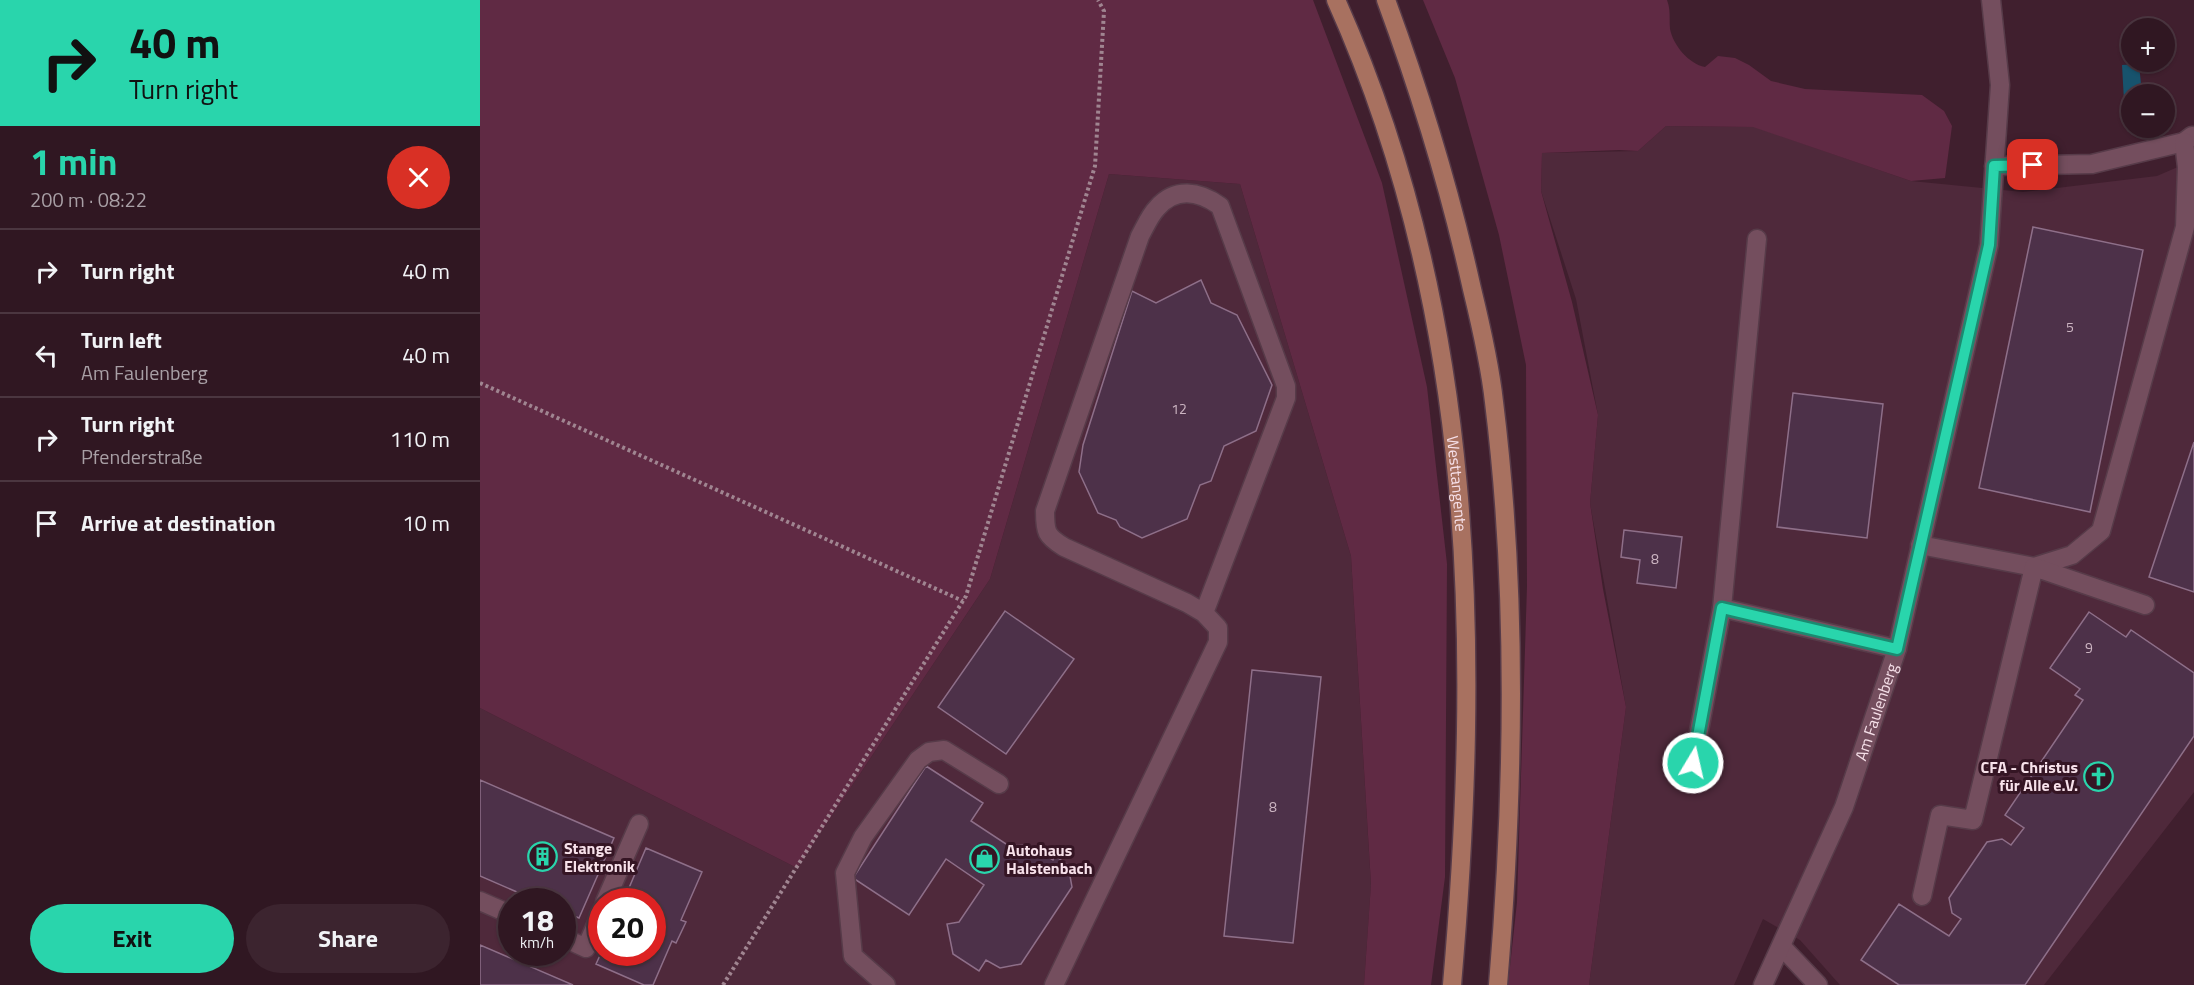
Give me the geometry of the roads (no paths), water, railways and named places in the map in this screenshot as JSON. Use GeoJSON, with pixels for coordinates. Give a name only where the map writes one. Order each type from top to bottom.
{"type":"FeatureCollection","features":[{"type":"Feature","properties":{"kind":"main road","name":"Westtangente"},"geometry":{"type":"LineString","coordinates":[[1336,0],[1371,87],[1397,165],[1426,278],[1450,405],[1459,486],[1467,651],[1464,817],[1452,985]]}},
{"type":"Feature","properties":{"kind":"main road"},"geometry":{"type":"LineString","coordinates":[[1386,0],[1414,76],[1461,237],[1494,401],[1508,569],[1511,738],[1508,844],[1498,985]]}},
{"type":"Feature","properties":{"kind":"street","name":"Am Faulenberg"},"geometry":{"type":"LineString","coordinates":[[1763,985],[1844,807],[1897,649],[1989,245],[2000,85],[1991,0]]}},
{"type":"Feature","properties":{"kind":"street"},"geometry":{"type":"LineString","coordinates":[[1994,166],[2092,164],[2189,139],[2185,227],[2101,531],[2072,555],[2034,567]]}},
{"type":"Feature","properties":{"kind":"street"},"geometry":{"type":"LineString","coordinates":[[1054,985],[1218,642],[1218,628],[1204,613],[1064,547],[1050,538],[1045,529],[1045,511],[1140,236],[1156,208],[1171,196],[1188,192],[1206,196],[1220,206],[1286,386],[1286,398],[1204,613]]}},
{"type":"Feature","properties":{"kind":"street"},"geometry":{"type":"LineString","coordinates":[[1693,763],[1722,608],[1757,239]]}},
{"type":"Feature","properties":{"kind":"street"},"geometry":{"type":"LineString","coordinates":[[1920,545],[2034,567],[2145,605]]}},
{"type":"Feature","properties":{"kind":"street"},"geometry":{"type":"LineString","coordinates":[[1922,896],[1940,815],[1973,820],[2034,567]]}},
{"type":"Feature","properties":{"kind":"street"},"geometry":{"type":"LineString","coordinates":[[1722,608],[1897,649]]}},
{"type":"Feature","properties":{"kind":"street"},"geometry":{"type":"LineString","coordinates":[[886,985],[853,956],[845,873],[863,837],[918,760],[929,752],[944,750],[999,784]]}},
{"type":"Feature","properties":{"kind":"street"},"geometry":{"type":"LineString","coordinates":[[612,888],[639,824]]}},
{"type":"Feature","properties":{"kind":"street"},"geometry":{"type":"LineString","coordinates":[[480,901],[498,909]]}},
{"type":"Feature","properties":{"kind":"street"},"geometry":{"type":"LineString","coordinates":[[576,943],[586,948],[588,943]]}},
{"type":"Feature","properties":{"kind":"street"},"geometry":{"type":"LineString","coordinates":[[1782,947],[1818,985]]}},
{"type":"Feature","properties":{"kind":"water"},"geometry":{"type":"Polygon","coordinates":[[[2122,72],[2140,72],[2141,84],[2123,84],[2122,72]]]}},
{"type":"Feature","properties":{"kind":"place","name":"CFA - Christus für Alle e.V."},"geometry":{"type":"Point","coordinates":[2099,776]}},
{"type":"Feature","properties":{"kind":"place","name":"Stange Elektronik"},"geometry":{"type":"Point","coordinates":[543,857]}},
{"type":"Feature","properties":{"kind":"place","name":"Autohaus Halstenbach"},"geometry":{"type":"Point","coordinates":[985,859]}}]}
